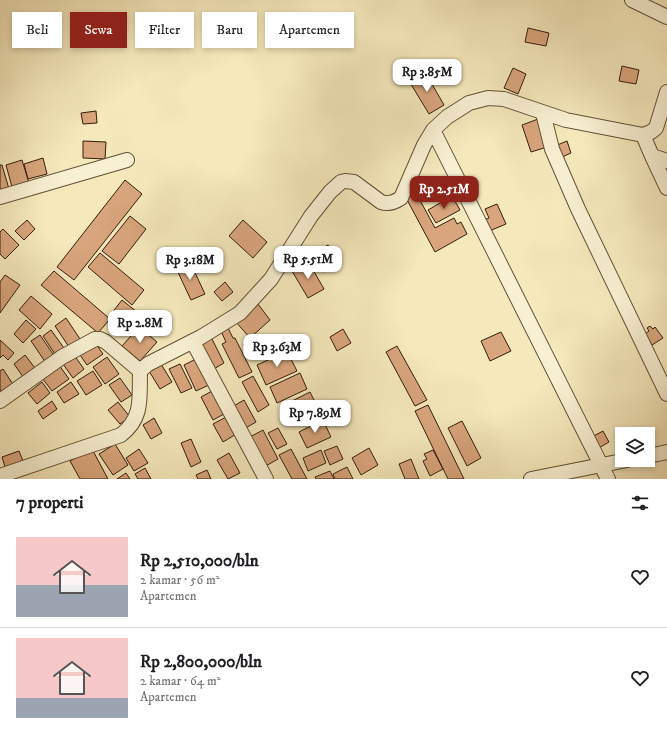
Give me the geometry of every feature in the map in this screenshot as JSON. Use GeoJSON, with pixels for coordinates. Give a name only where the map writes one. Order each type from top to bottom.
{"type":"FeatureCollection","features":[{"type":"Feature","properties":{"kind":"street"},"geometry":{"type":"LineString","coordinates":[[632,0],[667,17]]}},
{"type":"Feature","properties":{"kind":"street"},"geometry":{"type":"LineString","coordinates":[[0,476],[121,435],[130,429],[136,418],[139,406],[140,371],[148,364],[193,342],[240,312],[271,279],[311,216],[330,192],[341,182],[345,180],[354,182],[386,204],[402,198],[424,145],[433,130],[447,116],[469,104],[488,98],[504,99],[566,120],[643,135],[656,128],[667,92]]}},
{"type":"Feature","properties":{"kind":"street"},"geometry":{"type":"LineString","coordinates":[[543,112],[552,149],[578,209],[667,394]]}},
{"type":"Feature","properties":{"kind":"street"},"geometry":{"type":"LineString","coordinates":[[433,130],[608,479]]}},
{"type":"Feature","properties":{"kind":"street"},"geometry":{"type":"LineString","coordinates":[[643,135],[667,188]]}},
{"type":"Feature","properties":{"kind":"street"},"geometry":{"type":"LineString","coordinates":[[652,156],[667,161]]}},
{"type":"Feature","properties":{"kind":"street"},"geometry":{"type":"LineString","coordinates":[[0,197],[127,160]]}},
{"type":"Feature","properties":{"kind":"street"},"geometry":{"type":"LineString","coordinates":[[0,402],[55,361],[95,339],[100,339],[106,342],[140,371]]}},
{"type":"Feature","properties":{"kind":"street"},"geometry":{"type":"LineString","coordinates":[[193,342],[266,479]]}},
{"type":"Feature","properties":{"kind":"street"},"geometry":{"type":"LineString","coordinates":[[655,455],[667,452]]}},
{"type":"Feature","properties":{"kind":"street"},"geometry":{"type":"LineString","coordinates":[[531,479],[615,462]]}},
{"type":"Feature","properties":{"kind":"building"},"geometry":{"type":"Polygon","coordinates":[[[528,28],[549,33],[546,46],[525,42],[528,28]]]}},
{"type":"Feature","properties":{"kind":"building"},"geometry":{"type":"Polygon","coordinates":[[[622,66],[639,70],[636,84],[619,81],[622,66]]]}},
{"type":"Feature","properties":{"kind":"building"},"geometry":{"type":"Polygon","coordinates":[[[513,68],[526,74],[518,94],[504,88],[513,68]]]}},
{"type":"Feature","properties":{"kind":"building"},"geometry":{"type":"Polygon","coordinates":[[[425,72],[444,105],[429,114],[409,81],[425,72]]]}},
{"type":"Feature","properties":{"kind":"building"},"geometry":{"type":"Polygon","coordinates":[[[96,111],[97,123],[83,124],[81,113],[96,111]]]}},
{"type":"Feature","properties":{"kind":"building"},"geometry":{"type":"Polygon","coordinates":[[[538,119],[547,147],[531,152],[522,125],[538,119]]]}},
{"type":"Feature","properties":{"kind":"building"},"geometry":{"type":"Polygon","coordinates":[[[83,141],[106,142],[105,159],[83,158],[83,141]]]}},
{"type":"Feature","properties":{"kind":"building"},"geometry":{"type":"Polygon","coordinates":[[[567,141],[571,153],[560,158],[555,146],[567,141]]]}},
{"type":"Feature","properties":{"kind":"building"},"geometry":{"type":"Polygon","coordinates":[[[43,158],[47,174],[28,179],[24,164],[43,158]]]}},
{"type":"Feature","properties":{"kind":"building"},"geometry":{"type":"Polygon","coordinates":[[[22,160],[29,183],[12,187],[6,165],[22,160]]]}},
{"type":"Feature","properties":{"kind":"building"},"geometry":{"type":"Polygon","coordinates":[[[0,165],[2,165],[9,189],[0,191],[0,165]]]}},
{"type":"Feature","properties":{"kind":"building"},"geometry":{"type":"Polygon","coordinates":[[[125,180],[142,194],[74,280],[57,267],[125,180]]]}},
{"type":"Feature","properties":{"kind":"building"},"geometry":{"type":"Polygon","coordinates":[[[415,191],[435,228],[454,218],[457,224],[461,222],[467,234],[435,252],[405,196],[415,191]]]}},
{"type":"Feature","properties":{"kind":"building"},"geometry":{"type":"Polygon","coordinates":[[[452,196],[460,210],[436,223],[428,210],[452,196]]]}},
{"type":"Feature","properties":{"kind":"building"},"geometry":{"type":"Polygon","coordinates":[[[497,204],[506,224],[487,232],[482,221],[489,218],[485,209],[497,204]]]}},
{"type":"Feature","properties":{"kind":"building"},"geometry":{"type":"Polygon","coordinates":[[[130,216],[146,229],[119,264],[102,251],[130,216]]]}},
{"type":"Feature","properties":{"kind":"building"},"geometry":{"type":"Polygon","coordinates":[[[27,220],[35,229],[24,240],[15,231],[27,220]]]}},
{"type":"Feature","properties":{"kind":"building"},"geometry":{"type":"Polygon","coordinates":[[[243,220],[267,242],[253,258],[229,236],[243,220]]]}},
{"type":"Feature","properties":{"kind":"building"},"geometry":{"type":"Polygon","coordinates":[[[3,229],[19,245],[5,259],[0,254],[0,232],[3,229]]]}},
{"type":"Feature","properties":{"kind":"building"},"geometry":{"type":"Polygon","coordinates":[[[328,245],[339,264],[324,272],[314,253],[328,245]]]}},
{"type":"Feature","properties":{"kind":"building"},"geometry":{"type":"Polygon","coordinates":[[[100,253],[144,290],[132,305],[88,267],[100,253]]]}},
{"type":"Feature","properties":{"kind":"building"},"geometry":{"type":"Polygon","coordinates":[[[308,261],[324,289],[308,298],[292,271],[308,261]]]}},
{"type":"Feature","properties":{"kind":"building"},"geometry":{"type":"Polygon","coordinates":[[[190,262],[205,294],[191,300],[176,268],[190,262]]]}},
{"type":"Feature","properties":{"kind":"building"},"geometry":{"type":"Polygon","coordinates":[[[54,271],[110,319],[98,333],[41,285],[54,271]]]}},
{"type":"Feature","properties":{"kind":"building"},"geometry":{"type":"Polygon","coordinates":[[[5,275],[20,285],[0,313],[0,282],[5,275]]]}},
{"type":"Feature","properties":{"kind":"building"},"geometry":{"type":"Polygon","coordinates":[[[225,282],[233,292],[222,301],[214,292],[225,282]]]}},
{"type":"Feature","properties":{"kind":"building"},"geometry":{"type":"Polygon","coordinates":[[[31,296],[52,314],[40,329],[19,310],[31,296]]]}},
{"type":"Feature","properties":{"kind":"building"},"geometry":{"type":"Polygon","coordinates":[[[122,300],[137,312],[125,326],[111,314],[122,300]]]}},
{"type":"Feature","properties":{"kind":"building"},"geometry":{"type":"Polygon","coordinates":[[[258,304],[270,320],[250,338],[236,322],[258,304]]]}},
{"type":"Feature","properties":{"kind":"building"},"geometry":{"type":"Polygon","coordinates":[[[66,318],[82,342],[71,350],[55,326],[66,318]]]}},
{"type":"Feature","properties":{"kind":"building"},"geometry":{"type":"Polygon","coordinates":[[[26,320],[36,329],[23,343],[14,334],[26,320]]]}},
{"type":"Feature","properties":{"kind":"building"},"geometry":{"type":"Polygon","coordinates":[[[650,326],[653,329],[655,327],[663,338],[652,345],[645,334],[649,331],[647,328],[650,326]]]}},
{"type":"Feature","properties":{"kind":"building"},"geometry":{"type":"Polygon","coordinates":[[[139,327],[157,342],[140,361],[122,346],[139,327]]]}},
{"type":"Feature","properties":{"kind":"building"},"geometry":{"type":"Polygon","coordinates":[[[228,328],[233,338],[235,338],[252,372],[239,378],[222,344],[226,342],[221,331],[228,328]]]}},
{"type":"Feature","properties":{"kind":"building"},"geometry":{"type":"Polygon","coordinates":[[[343,329],[351,343],[337,351],[330,337],[343,329]]]}},
{"type":"Feature","properties":{"kind":"building"},"geometry":{"type":"Polygon","coordinates":[[[51,330],[64,348],[55,354],[43,336],[51,330]]]}},
{"type":"Feature","properties":{"kind":"building"},"geometry":{"type":"Polygon","coordinates":[[[501,332],[511,351],[490,361],[481,341],[501,332]]]}},
{"type":"Feature","properties":{"kind":"building"},"geometry":{"type":"Polygon","coordinates":[[[40,335],[55,357],[46,363],[31,341],[40,335]]]}},
{"type":"Feature","properties":{"kind":"building"},"geometry":{"type":"Polygon","coordinates":[[[211,337],[224,363],[212,370],[198,344],[211,337]]]}},
{"type":"Feature","properties":{"kind":"building"},"geometry":{"type":"Polygon","coordinates":[[[0,340],[14,353],[8,360],[3,355],[0,358],[0,340]]]}},
{"type":"Feature","properties":{"kind":"building"},"geometry":{"type":"Polygon","coordinates":[[[96,344],[103,354],[87,365],[80,355],[96,344]]]}},
{"type":"Feature","properties":{"kind":"building"},"geometry":{"type":"Polygon","coordinates":[[[397,346],[427,400],[415,406],[386,352],[397,346]]]}},
{"type":"Feature","properties":{"kind":"building"},"geometry":{"type":"Polygon","coordinates":[[[287,351],[297,371],[266,385],[257,365],[287,351]]]}},
{"type":"Feature","properties":{"kind":"building"},"geometry":{"type":"Polygon","coordinates":[[[25,355],[38,372],[26,381],[14,364],[25,355]]]}},
{"type":"Feature","properties":{"kind":"building"},"geometry":{"type":"Polygon","coordinates":[[[74,355],[84,369],[73,378],[63,364],[74,355]]]}},
{"type":"Feature","properties":{"kind":"building"},"geometry":{"type":"Polygon","coordinates":[[[107,357],[119,374],[105,384],[93,367],[107,357]]]}},
{"type":"Feature","properties":{"kind":"building"},"geometry":{"type":"Polygon","coordinates":[[[198,358],[211,384],[196,391],[184,365],[198,358]]]}},
{"type":"Feature","properties":{"kind":"building"},"geometry":{"type":"Polygon","coordinates":[[[161,364],[172,382],[160,389],[149,371],[161,364]]]}},
{"type":"Feature","properties":{"kind":"building"},"geometry":{"type":"Polygon","coordinates":[[[180,364],[192,388],[181,393],[169,369],[180,364]]]}},
{"type":"Feature","properties":{"kind":"building"},"geometry":{"type":"Polygon","coordinates":[[[59,365],[69,379],[52,391],[42,378],[59,365]]]}},
{"type":"Feature","properties":{"kind":"building"},"geometry":{"type":"Polygon","coordinates":[[[3,369],[16,389],[4,396],[0,389],[0,371],[3,369]]]}},
{"type":"Feature","properties":{"kind":"building"},"geometry":{"type":"Polygon","coordinates":[[[93,371],[102,385],[86,395],[77,381],[93,371]]]}},
{"type":"Feature","properties":{"kind":"building"},"geometry":{"type":"Polygon","coordinates":[[[300,373],[307,389],[277,403],[270,387],[300,373]]]}},
{"type":"Feature","properties":{"kind":"building"},"geometry":{"type":"Polygon","coordinates":[[[253,376],[269,405],[258,412],[242,382],[253,376]]]}},
{"type":"Feature","properties":{"kind":"building"},"geometry":{"type":"Polygon","coordinates":[[[120,378],[132,395],[121,402],[109,385],[120,378]]]}},
{"type":"Feature","properties":{"kind":"building"},"geometry":{"type":"Polygon","coordinates":[[[42,382],[50,393],[37,404],[28,393],[42,382]]]}},
{"type":"Feature","properties":{"kind":"building"},"geometry":{"type":"Polygon","coordinates":[[[71,382],[79,394],[64,403],[57,392],[71,382]]]}},
{"type":"Feature","properties":{"kind":"building"},"geometry":{"type":"Polygon","coordinates":[[[212,391],[224,414],[213,420],[201,397],[212,391]]]}},
{"type":"Feature","properties":{"kind":"building"},"geometry":{"type":"Polygon","coordinates":[[[310,392],[318,408],[292,421],[284,405],[310,392]]]}},
{"type":"Feature","properties":{"kind":"building"},"geometry":{"type":"Polygon","coordinates":[[[244,400],[256,422],[244,429],[232,407],[244,400]]]}},
{"type":"Feature","properties":{"kind":"building"},"geometry":{"type":"Polygon","coordinates":[[[52,401],[57,409],[43,419],[38,411],[52,401]]]}},
{"type":"Feature","properties":{"kind":"building"},"geometry":{"type":"Polygon","coordinates":[[[118,402],[130,417],[120,424],[108,410],[118,402]]]}},
{"type":"Feature","properties":{"kind":"building"},"geometry":{"type":"Polygon","coordinates":[[[428,405],[464,479],[448,479],[415,411],[428,405]]]}},
{"type":"Feature","properties":{"kind":"building"},"geometry":{"type":"Polygon","coordinates":[[[317,412],[320,419],[305,426],[302,420],[317,412]]]}},
{"type":"Feature","properties":{"kind":"building"},"geometry":{"type":"Polygon","coordinates":[[[228,416],[238,433],[223,442],[213,424],[228,416]]]}},
{"type":"Feature","properties":{"kind":"building"},"geometry":{"type":"Polygon","coordinates":[[[154,418],[162,433],[151,439],[143,425],[154,418]]]}},
{"type":"Feature","properties":{"kind":"building"},"geometry":{"type":"Polygon","coordinates":[[[323,420],[331,437],[307,448],[299,432],[323,420]]]}},
{"type":"Feature","properties":{"kind":"building"},"geometry":{"type":"Polygon","coordinates":[[[462,421],[481,458],[467,466],[448,428],[462,421]]]}},
{"type":"Feature","properties":{"kind":"building"},"geometry":{"type":"Polygon","coordinates":[[[278,428],[287,444],[277,449],[268,433],[278,428]]]}},
{"type":"Feature","properties":{"kind":"building"},"geometry":{"type":"Polygon","coordinates":[[[263,430],[278,459],[264,467],[248,438],[263,430]]]}},
{"type":"Feature","properties":{"kind":"building"},"geometry":{"type":"Polygon","coordinates":[[[603,431],[609,442],[597,449],[590,438],[603,431]]]}},
{"type":"Feature","properties":{"kind":"building"},"geometry":{"type":"Polygon","coordinates":[[[191,439],[201,462],[191,467],[181,443],[191,439]]]}},
{"type":"Feature","properties":{"kind":"building"},"geometry":{"type":"Polygon","coordinates":[[[115,444],[128,465],[113,475],[99,454],[115,444]]]}},
{"type":"Feature","properties":{"kind":"building"},"geometry":{"type":"Polygon","coordinates":[[[337,446],[343,459],[330,465],[324,451],[337,446]]]}},
{"type":"Feature","properties":{"kind":"building"},"geometry":{"type":"Polygon","coordinates":[[[369,448],[378,465],[361,475],[352,458],[369,448]]]}},
{"type":"Feature","properties":{"kind":"building"},"geometry":{"type":"Polygon","coordinates":[[[92,449],[108,479],[80,479],[70,461],[92,449]]]}},
{"type":"Feature","properties":{"kind":"building"},"geometry":{"type":"Polygon","coordinates":[[[139,449],[148,463],[134,471],[126,458],[139,449]]]}},
{"type":"Feature","properties":{"kind":"building"},"geometry":{"type":"Polygon","coordinates":[[[291,449],[307,479],[292,479],[279,455],[291,449]]]}},
{"type":"Feature","properties":{"kind":"building"},"geometry":{"type":"Polygon","coordinates":[[[321,450],[326,463],[308,471],[303,458],[321,450]]]}},
{"type":"Feature","properties":{"kind":"building"},"geometry":{"type":"Polygon","coordinates":[[[433,450],[443,469],[430,476],[423,461],[427,459],[424,454],[433,450]]]}},
{"type":"Feature","properties":{"kind":"building"},"geometry":{"type":"Polygon","coordinates":[[[19,451],[23,461],[5,467],[2,457],[19,451]]]}},
{"type":"Feature","properties":{"kind":"building"},"geometry":{"type":"Polygon","coordinates":[[[229,453],[240,473],[228,479],[217,460],[229,453]]]}},
{"type":"Feature","properties":{"kind":"building"},"geometry":{"type":"Polygon","coordinates":[[[411,459],[419,479],[405,479],[399,464],[411,459]]]}},
{"type":"Feature","properties":{"kind":"building"},"geometry":{"type":"Polygon","coordinates":[[[347,467],[353,479],[335,479],[333,474],[347,467]]]}},
{"type":"Feature","properties":{"kind":"building"},"geometry":{"type":"Polygon","coordinates":[[[145,468],[151,479],[138,479],[135,474],[145,468]]]}},
{"type":"Feature","properties":{"kind":"building"},"geometry":{"type":"Polygon","coordinates":[[[207,470],[211,479],[198,479],[196,475],[207,470]]]}},
{"type":"Feature","properties":{"kind":"building"},"geometry":{"type":"Polygon","coordinates":[[[330,471],[334,479],[316,479],[315,477],[330,471]]]}},
{"type":"Feature","properties":{"kind":"building"},"geometry":{"type":"Polygon","coordinates":[[[126,473],[130,479],[117,479],[126,473]]]}}]}
